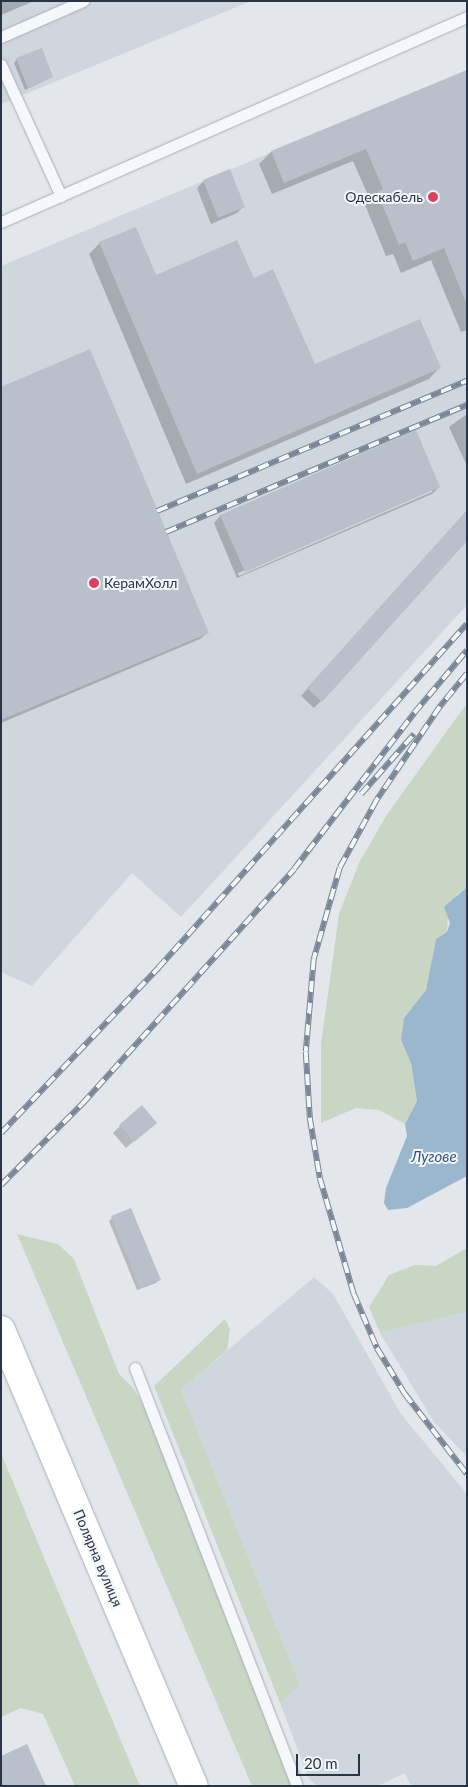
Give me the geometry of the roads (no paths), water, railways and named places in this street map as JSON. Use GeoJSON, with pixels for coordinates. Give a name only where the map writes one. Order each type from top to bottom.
{"type":"FeatureCollection","features":[{"type":"Feature","properties":{"kind":"main road","name":"Полярна вулиця"},"geometry":{"type":"LineString","coordinates":[[1,1330],[194,1786]]}},
{"type":"Feature","properties":{"kind":"lane"},"geometry":{"type":"LineString","coordinates":[[1,37],[83,1]]}},
{"type":"Feature","properties":{"kind":"lane"},"geometry":{"type":"LineString","coordinates":[[1,222],[467,17]]}},
{"type":"Feature","properties":{"kind":"lane"},"geometry":{"type":"LineString","coordinates":[[1,65],[61,196]]}},
{"type":"Feature","properties":{"kind":"lane"},"geometry":{"type":"LineString","coordinates":[[135,1368],[297,1786]]}},
{"type":"Feature","properties":{"kind":"water","name":"Лугове"},"geometry":{"type":"Polygon","coordinates":[[[467,887],[467,1176],[407,1208],[388,1210],[384,1203],[386,1188],[407,1136],[405,1124],[417,1101],[411,1063],[401,1040],[404,1018],[426,990],[436,939],[447,932],[450,923],[444,907],[467,887]]]}},
{"type":"Feature","properties":{"kind":"railway"},"geometry":{"type":"LineString","coordinates":[[157,511],[467,381]]}},
{"type":"Feature","properties":{"kind":"railway"},"geometry":{"type":"LineString","coordinates":[[166,532],[467,405]]}},
{"type":"Feature","properties":{"kind":"railway"},"geometry":{"type":"LineString","coordinates":[[1,1133],[158,968],[467,624]]}},
{"type":"Feature","properties":{"kind":"railway"},"geometry":{"type":"LineString","coordinates":[[1,1185],[82,1104],[294,869],[414,713],[467,650]]}},
{"type":"Feature","properties":{"kind":"railway"},"geometry":{"type":"LineString","coordinates":[[467,674],[440,707],[377,800],[340,868],[314,959],[306,1052],[310,1118],[320,1178],[354,1294],[377,1348],[405,1394],[467,1474]]}},
{"type":"Feature","properties":{"kind":"railway"},"geometry":{"type":"LineString","coordinates":[[361,794],[414,734]]}},
{"type":"Feature","properties":{"kind":"place","name":"Одескабель"},"geometry":{"type":"Point","coordinates":[433,197]}},
{"type":"Feature","properties":{"kind":"place","name":"КерамХолл"},"geometry":{"type":"Point","coordinates":[94,583]}}]}
